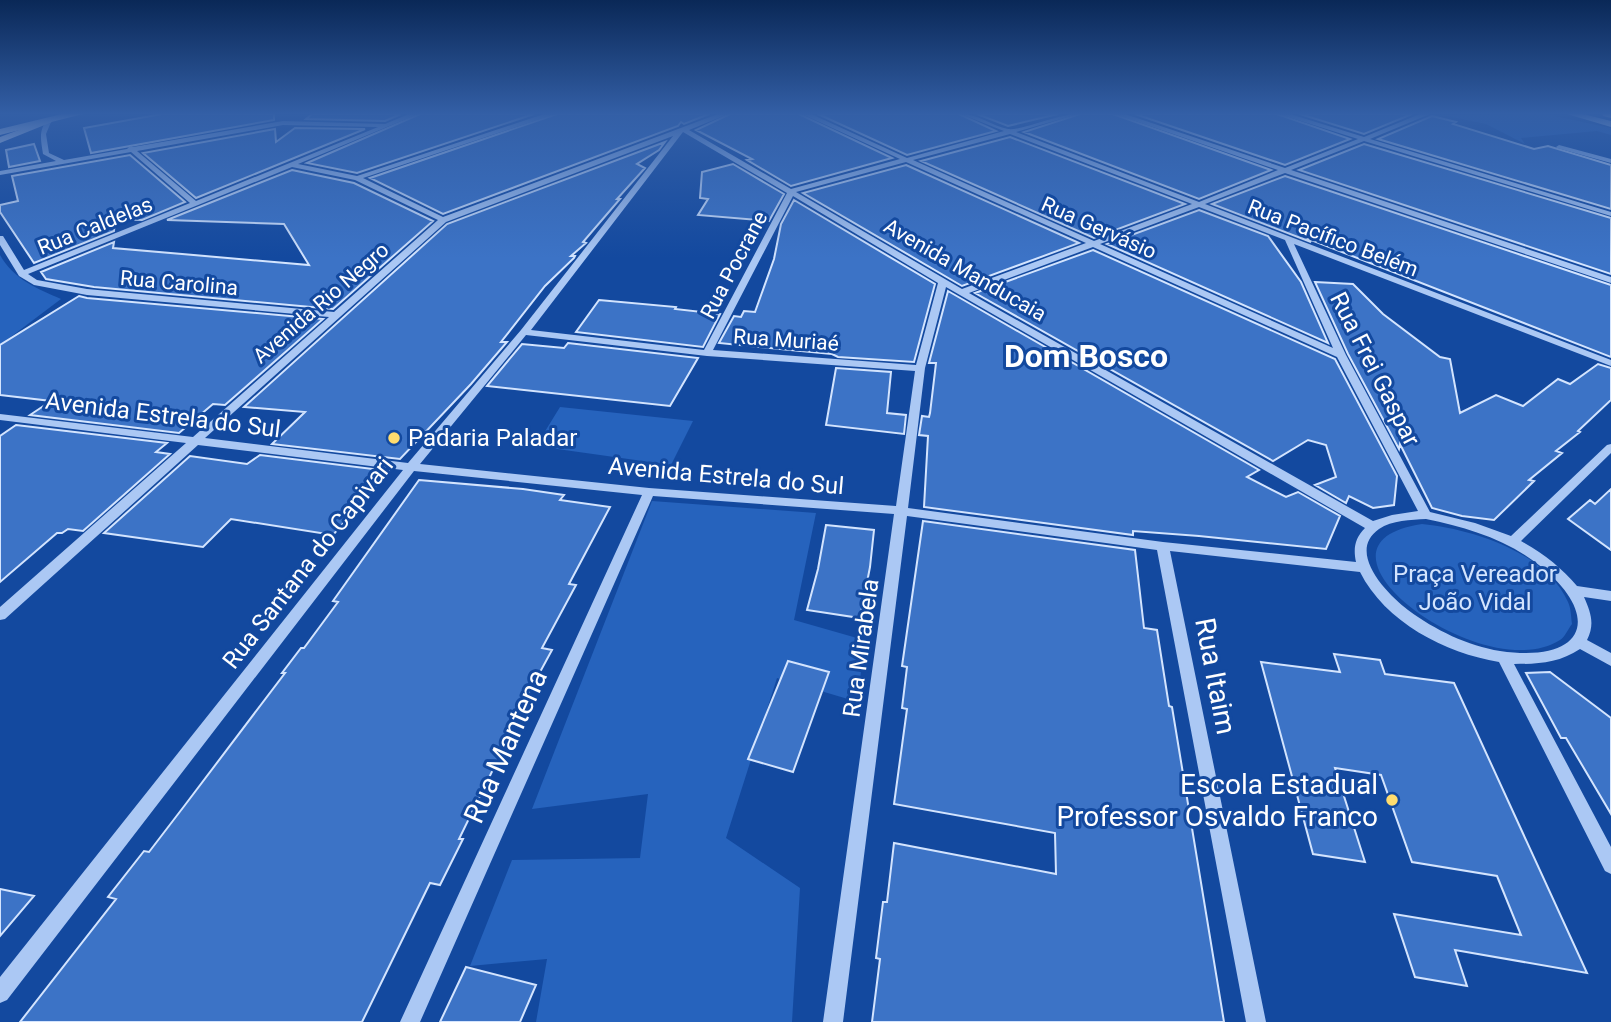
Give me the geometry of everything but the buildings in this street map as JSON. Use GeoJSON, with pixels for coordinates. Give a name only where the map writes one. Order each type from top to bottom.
{"type":"FeatureCollection","features":[{"type":"Feature","properties":{"kind":"street"},"geometry":{"type":"LineString","coordinates":[[0,173],[58,162]]}},
{"type":"Feature","properties":{"kind":"street"},"geometry":{"type":"LineString","coordinates":[[146,162],[195,204]]}},
{"type":"Feature","properties":{"kind":"street","name":"Rua Caldelas"},"geometry":{"type":"LineString","coordinates":[[22,274],[300,162]]}},
{"type":"Feature","properties":{"kind":"street"},"geometry":{"type":"LineString","coordinates":[[357,178],[407,162]]}},
{"type":"Feature","properties":{"kind":"street","name":"Avenida Rio Negro"},"geometry":{"type":"LineString","coordinates":[[0,615],[443,220],[596,162]]}},
{"type":"Feature","properties":{"kind":"street","name":"Rua Santana do Capivari"},"geometry":{"type":"LineString","coordinates":[[0,993],[411,467],[524,332],[657,162]]}},
{"type":"Feature","properties":{"kind":"street","name":"Avenida Manducaia"},"geometry":{"type":"LineString","coordinates":[[740,162],[961,293],[1374,527]]}},
{"type":"Feature","properties":{"kind":"street","name":"Rua Pocrane"},"geometry":{"type":"LineString","coordinates":[[707,354],[792,191],[902,162]]}},
{"type":"Feature","properties":{"kind":"street","name":"Rua Gervásio"},"geometry":{"type":"LineString","coordinates":[[912,162],[1341,355]]}},
{"type":"Feature","properties":{"kind":"street","name":"Rua Pacífico Belém"},"geometry":{"type":"LineString","coordinates":[[1086,162],[1611,363]]}},
{"type":"Feature","properties":{"kind":"street"},"geometry":{"type":"LineString","coordinates":[[1261,162],[1611,280]]}},
{"type":"Feature","properties":{"kind":"street"},"geometry":{"type":"LineString","coordinates":[[961,293],[1308,162]]}},
{"type":"Feature","properties":{"kind":"street"},"geometry":{"type":"LineString","coordinates":[[1441,162],[1611,214]]}},
{"type":"Feature","properties":{"kind":"street"},"geometry":{"type":"LineString","coordinates":[[292,165],[357,178],[443,220]]}},
{"type":"Feature","properties":{"kind":"street"},"geometry":{"type":"LineString","coordinates":[[0,238],[22,274]]}},
{"type":"Feature","properties":{"kind":"street","name":"Rua Frei Gaspar"},"geometry":{"type":"LineString","coordinates":[[1289,241],[1341,355],[1426,515]]}},
{"type":"Feature","properties":{"kind":"street","name":"Rua Carolina"},"geometry":{"type":"LineString","coordinates":[[22,274],[34,282],[87,292],[337,315]]}},
{"type":"Feature","properties":{"kind":"street","name":"Rua Mirabela"},"geometry":{"type":"LineString","coordinates":[[833,1022],[920,368],[943,282]]}},
{"type":"Feature","properties":{"kind":"street","name":"Rua Muriaé"},"geometry":{"type":"LineString","coordinates":[[524,332],[707,354],[920,368]]}},
{"type":"Feature","properties":{"kind":"street","name":"Avenida Estrela do Sul"},"geometry":{"type":"LineString","coordinates":[[0,417],[411,467],[649,492],[903,511],[1364,568]]}},
{"type":"Feature","properties":{"kind":"street"},"geometry":{"type":"LineString","coordinates":[[1513,542],[1611,447]]}},
{"type":"Feature","properties":{"kind":"street","name":"Rua Mantena"},"geometry":{"type":"LineString","coordinates":[[410,1022],[649,492]]}},
{"type":"Feature","properties":{"kind":"street"},"geometry":{"type":"LineString","coordinates":[[1426,515],[1460,522],[1513,542],[1549,566],[1574,592],[1584,609],[1586,626],[1579,642],[1570,651],[1552,658],[1529,660],[1503,657],[1472,650],[1414,622],[1383,595],[1364,568],[1362,544],[1374,527],[1389,520],[1426,515]]}},
{"type":"Feature","properties":{"kind":"street","name":"Rua Itaim"},"geometry":{"type":"LineString","coordinates":[[1163,545],[1256,1022]]}},
{"type":"Feature","properties":{"kind":"street"},"geometry":{"type":"LineString","coordinates":[[1574,592],[1611,596]]}},
{"type":"Feature","properties":{"kind":"street"},"geometry":{"type":"LineString","coordinates":[[1579,642],[1611,660]]}},
{"type":"Feature","properties":{"kind":"street"},"geometry":{"type":"LineString","coordinates":[[1503,657],[1611,865]]}},
{"type":"Feature","properties":{"kind":"green space"},"geometry":{"type":"Polygon","coordinates":[[[0,255],[19,277],[61,299],[0,345],[0,255]]]}},
{"type":"Feature","properties":{"kind":"green space"},"geometry":{"type":"Polygon","coordinates":[[[560,407],[693,421],[671,465],[536,446],[560,407]]]}},
{"type":"Feature","properties":{"kind":"green space"},"geometry":{"type":"Polygon","coordinates":[[[652,501],[816,513],[794,620],[864,640],[858,702],[777,678],[726,838],[800,888],[792,1022],[536,1022],[547,959],[470,966],[512,860],[640,858],[648,794],[532,809],[652,501]]]}},
{"type":"Feature","properties":{"kind":"green space","name":"Praça Vereador João Vidal"},"geometry":{"type":"Polygon","coordinates":[[[1422,524],[1463,531],[1506,546],[1543,569],[1557,584],[1569,604],[1572,624],[1563,637],[1526,650],[1487,645],[1447,630],[1412,608],[1386,582],[1376,557],[1386,537],[1422,524]]]}},
{"type":"Feature","properties":{"kind":"place","name":"Padaria Paladar"},"geometry":{"type":"Point","coordinates":[394,438]}},
{"type":"Feature","properties":{"kind":"place","name":"Escola Estadual Professor Osvaldo Franco"},"geometry":{"type":"Point","coordinates":[1392,800]}},
{"type":"Feature","properties":{"kind":"district","name":"Dom Bosco"},"geometry":{"type":"Point","coordinates":[1086,356]}}]}
